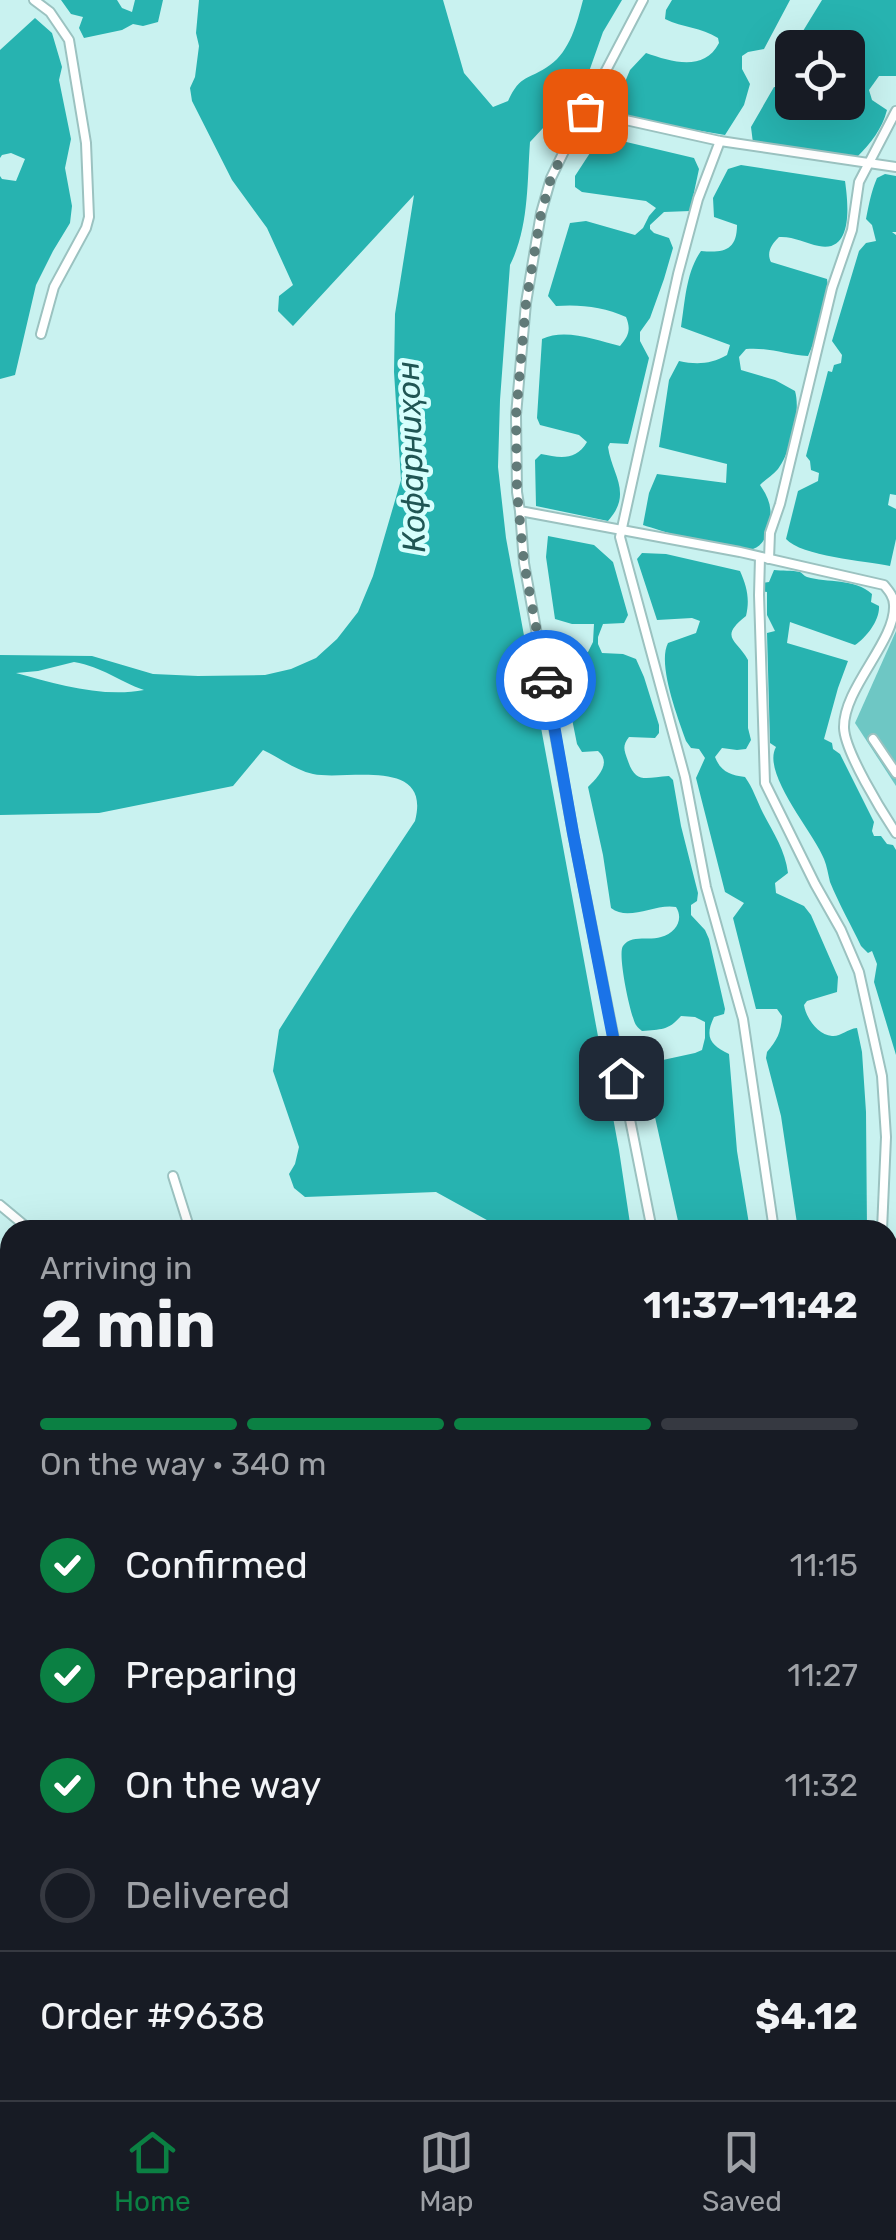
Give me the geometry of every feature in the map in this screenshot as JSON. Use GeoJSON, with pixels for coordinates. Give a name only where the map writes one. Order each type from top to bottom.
{"type":"FeatureCollection","features":[{"type":"Feature","properties":{"kind":"street"},"geometry":{"type":"LineString","coordinates":[[34,0],[50,12],[69,40],[86,144],[89,217],[54,287],[41,334]]}},
{"type":"Feature","properties":{"kind":"street"},"geometry":{"type":"LineString","coordinates":[[643,0],[551,178],[526,303],[516,415],[517,492],[524,563],[650,1220]]}},
{"type":"Feature","properties":{"kind":"street"},"geometry":{"type":"LineString","coordinates":[[585,111],[720,142],[896,167]]}},
{"type":"Feature","properties":{"kind":"street"},"geometry":{"type":"LineString","coordinates":[[882,1220],[886,1137],[882,1076],[859,972],[766,784],[759,595],[771,528],[832,288],[852,230],[859,182],[896,112]]}},
{"type":"Feature","properties":{"kind":"street"},"geometry":{"type":"LineString","coordinates":[[720,142],[698,199],[678,274],[620,530],[627,570],[685,776],[706,887],[742,1019],[772,1220]]}},
{"type":"Feature","properties":{"kind":"street"},"geometry":{"type":"LineString","coordinates":[[520,511],[873,581],[894,591],[894,612],[855,690],[844,733],[896,834]]}},
{"type":"Feature","properties":{"kind":"street"},"geometry":{"type":"LineString","coordinates":[[873,739],[896,773]]}},
{"type":"Feature","properties":{"kind":"street"},"geometry":{"type":"LineString","coordinates":[[173,1176],[187,1220]]}},
{"type":"Feature","properties":{"kind":"shaded area"},"geometry":{"type":"Polygon","coordinates":[[[896,631],[896,786],[855,723],[896,631]]]}},
{"type":"Feature","properties":{"kind":"water"},"geometry":{"type":"Polygon","coordinates":[[[61,0],[117,0],[122,8],[132,12],[135,0],[163,0],[158,22],[133,24],[84,38],[79,28],[83,17],[71,14],[61,0]]]}},
{"type":"Feature","properties":{"kind":"water","name":"Кофарниҳон"},"geometry":{"type":"Polygon","coordinates":[[[199,0],[443,0],[464,73],[493,107],[508,101],[521,82],[563,52],[583,0],[622,0],[603,32],[585,83],[530,142],[524,220],[510,265],[498,467],[506,538],[630,1220],[487,1220],[436,1192],[305,1197],[294,1188],[289,1174],[299,1147],[273,1071],[279,1030],[415,821],[417,801],[411,787],[399,779],[313,774],[263,750],[233,786],[99,813],[0,815],[0,655],[92,656],[153,674],[265,675],[291,669],[316,658],[358,612],[373,576],[401,480],[394,372],[395,314],[414,195],[293,326],[278,311],[279,296],[293,285],[267,228],[232,180],[192,101],[190,88],[199,46],[199,0]],[[74,662],[16,673],[96,691],[144,690],[74,662]]]}},
{"type":"Feature","properties":{"kind":"water"},"geometry":{"type":"Polygon","coordinates":[[[672,0],[790,0],[764,49],[742,56],[742,69],[750,84],[744,105],[725,135],[625,118],[614,108],[630,70],[646,53],[677,61],[696,61],[713,52],[719,43],[712,34],[665,19],[672,0]]]}},
{"type":"Feature","properties":{"kind":"water"},"geometry":{"type":"Polygon","coordinates":[[[822,0],[896,0],[896,76],[879,76],[869,90],[872,100],[887,110],[875,135],[857,157],[753,143],[751,127],[774,87],[775,120],[865,120],[865,30],[804,30],[822,0]]]}},
{"type":"Feature","properties":{"kind":"water"},"geometry":{"type":"Polygon","coordinates":[[[35,18],[52,33],[62,67],[59,80],[71,139],[65,168],[72,206],[70,223],[36,285],[15,375],[0,379],[0,176],[16,181],[25,159],[11,153],[0,158],[0,50],[35,18]]]}},
{"type":"Feature","properties":{"kind":"water"},"geometry":{"type":"Polygon","coordinates":[[[601,136],[694,158],[699,169],[690,211],[664,212],[650,225],[654,233],[669,238],[673,248],[650,318],[640,332],[649,358],[628,444],[610,443],[608,447],[620,493],[608,521],[536,506],[535,460],[541,454],[573,455],[587,442],[579,435],[540,425],[537,418],[542,339],[570,335],[620,346],[628,332],[626,317],[592,307],[556,306],[548,296],[570,223],[586,221],[635,235],[656,208],[646,201],[582,192],[575,187],[575,176],[601,136]]]}},
{"type":"Feature","properties":{"kind":"water"},"geometry":{"type":"Polygon","coordinates":[[[741,165],[845,181],[847,213],[843,234],[830,246],[779,237],[769,252],[771,262],[827,279],[827,297],[808,356],[746,349],[739,357],[741,370],[775,380],[795,391],[797,399],[787,452],[778,469],[760,485],[770,507],[768,530],[760,545],[745,550],[643,525],[657,474],[726,483],[727,464],[659,447],[669,380],[679,361],[715,360],[727,355],[730,345],[681,327],[696,259],[701,251],[722,251],[734,240],[737,225],[714,217],[713,198],[728,169],[741,165]]]}},
{"type":"Feature","properties":{"kind":"water"},"geometry":{"type":"Polygon","coordinates":[[[885,174],[896,176],[896,232],[892,232],[896,235],[896,495],[890,494],[888,505],[896,509],[896,539],[890,566],[819,554],[786,539],[798,491],[818,481],[819,473],[811,470],[806,456],[828,371],[841,363],[842,355],[832,341],[859,251],[866,243],[876,241],[866,219],[877,178],[885,174]]]}},
{"type":"Feature","properties":{"kind":"water"},"geometry":{"type":"Polygon","coordinates":[[[548,536],[594,545],[613,562],[628,615],[624,623],[603,624],[598,644],[602,653],[636,659],[659,725],[655,738],[629,737],[625,751],[631,769],[639,777],[669,776],[673,780],[698,893],[697,901],[691,905],[691,915],[709,939],[725,1009],[724,1014],[714,1017],[710,1036],[714,1044],[729,1054],[737,1151],[748,1220],[678,1220],[645,1072],[649,1063],[702,1050],[705,1022],[681,1016],[668,1027],[642,1031],[634,1020],[623,973],[623,946],[631,940],[666,935],[677,925],[679,916],[676,907],[634,913],[611,908],[588,787],[602,770],[604,760],[598,751],[582,752],[577,744],[563,654],[588,652],[594,624],[555,619],[546,557],[548,536]]]}},
{"type":"Feature","properties":{"kind":"water"},"geometry":{"type":"Polygon","coordinates":[[[642,553],[666,554],[740,571],[744,582],[746,616],[731,634],[748,660],[751,740],[746,749],[722,748],[715,757],[730,774],[745,777],[787,865],[788,873],[775,883],[776,893],[804,906],[811,915],[838,977],[837,992],[807,1001],[807,1015],[827,1035],[857,1028],[866,1112],[867,1220],[797,1220],[781,1116],[766,1058],[778,1036],[782,1016],[777,1009],[756,1009],[733,918],[744,903],[725,892],[696,778],[705,758],[686,741],[667,677],[668,643],[696,633],[700,621],[657,620],[637,559],[642,553]]]}},
{"type":"Feature","properties":{"kind":"water"},"geometry":{"type":"Polygon","coordinates":[[[774,570],[797,571],[807,577],[857,585],[872,594],[871,602],[879,606],[871,628],[855,645],[790,622],[787,643],[848,661],[824,739],[840,754],[874,822],[874,836],[881,836],[896,850],[896,1055],[874,982],[877,964],[872,951],[868,953],[861,946],[830,882],[824,859],[776,772],[776,747],[770,743],[767,633],[775,631],[767,615],[767,592],[760,591],[774,570]]]}},
{"type":"Feature","properties":{"kind":"way so far"},"geometry":{"type":"LineString","coordinates":[[546,680],[524,563],[517,492],[516,415],[526,303],[541,214],[551,178],[585,111]]}},
{"type":"Feature","properties":{"kind":"route"},"geometry":{"type":"LineString","coordinates":[[546,680],[621,1078]]}}]}
